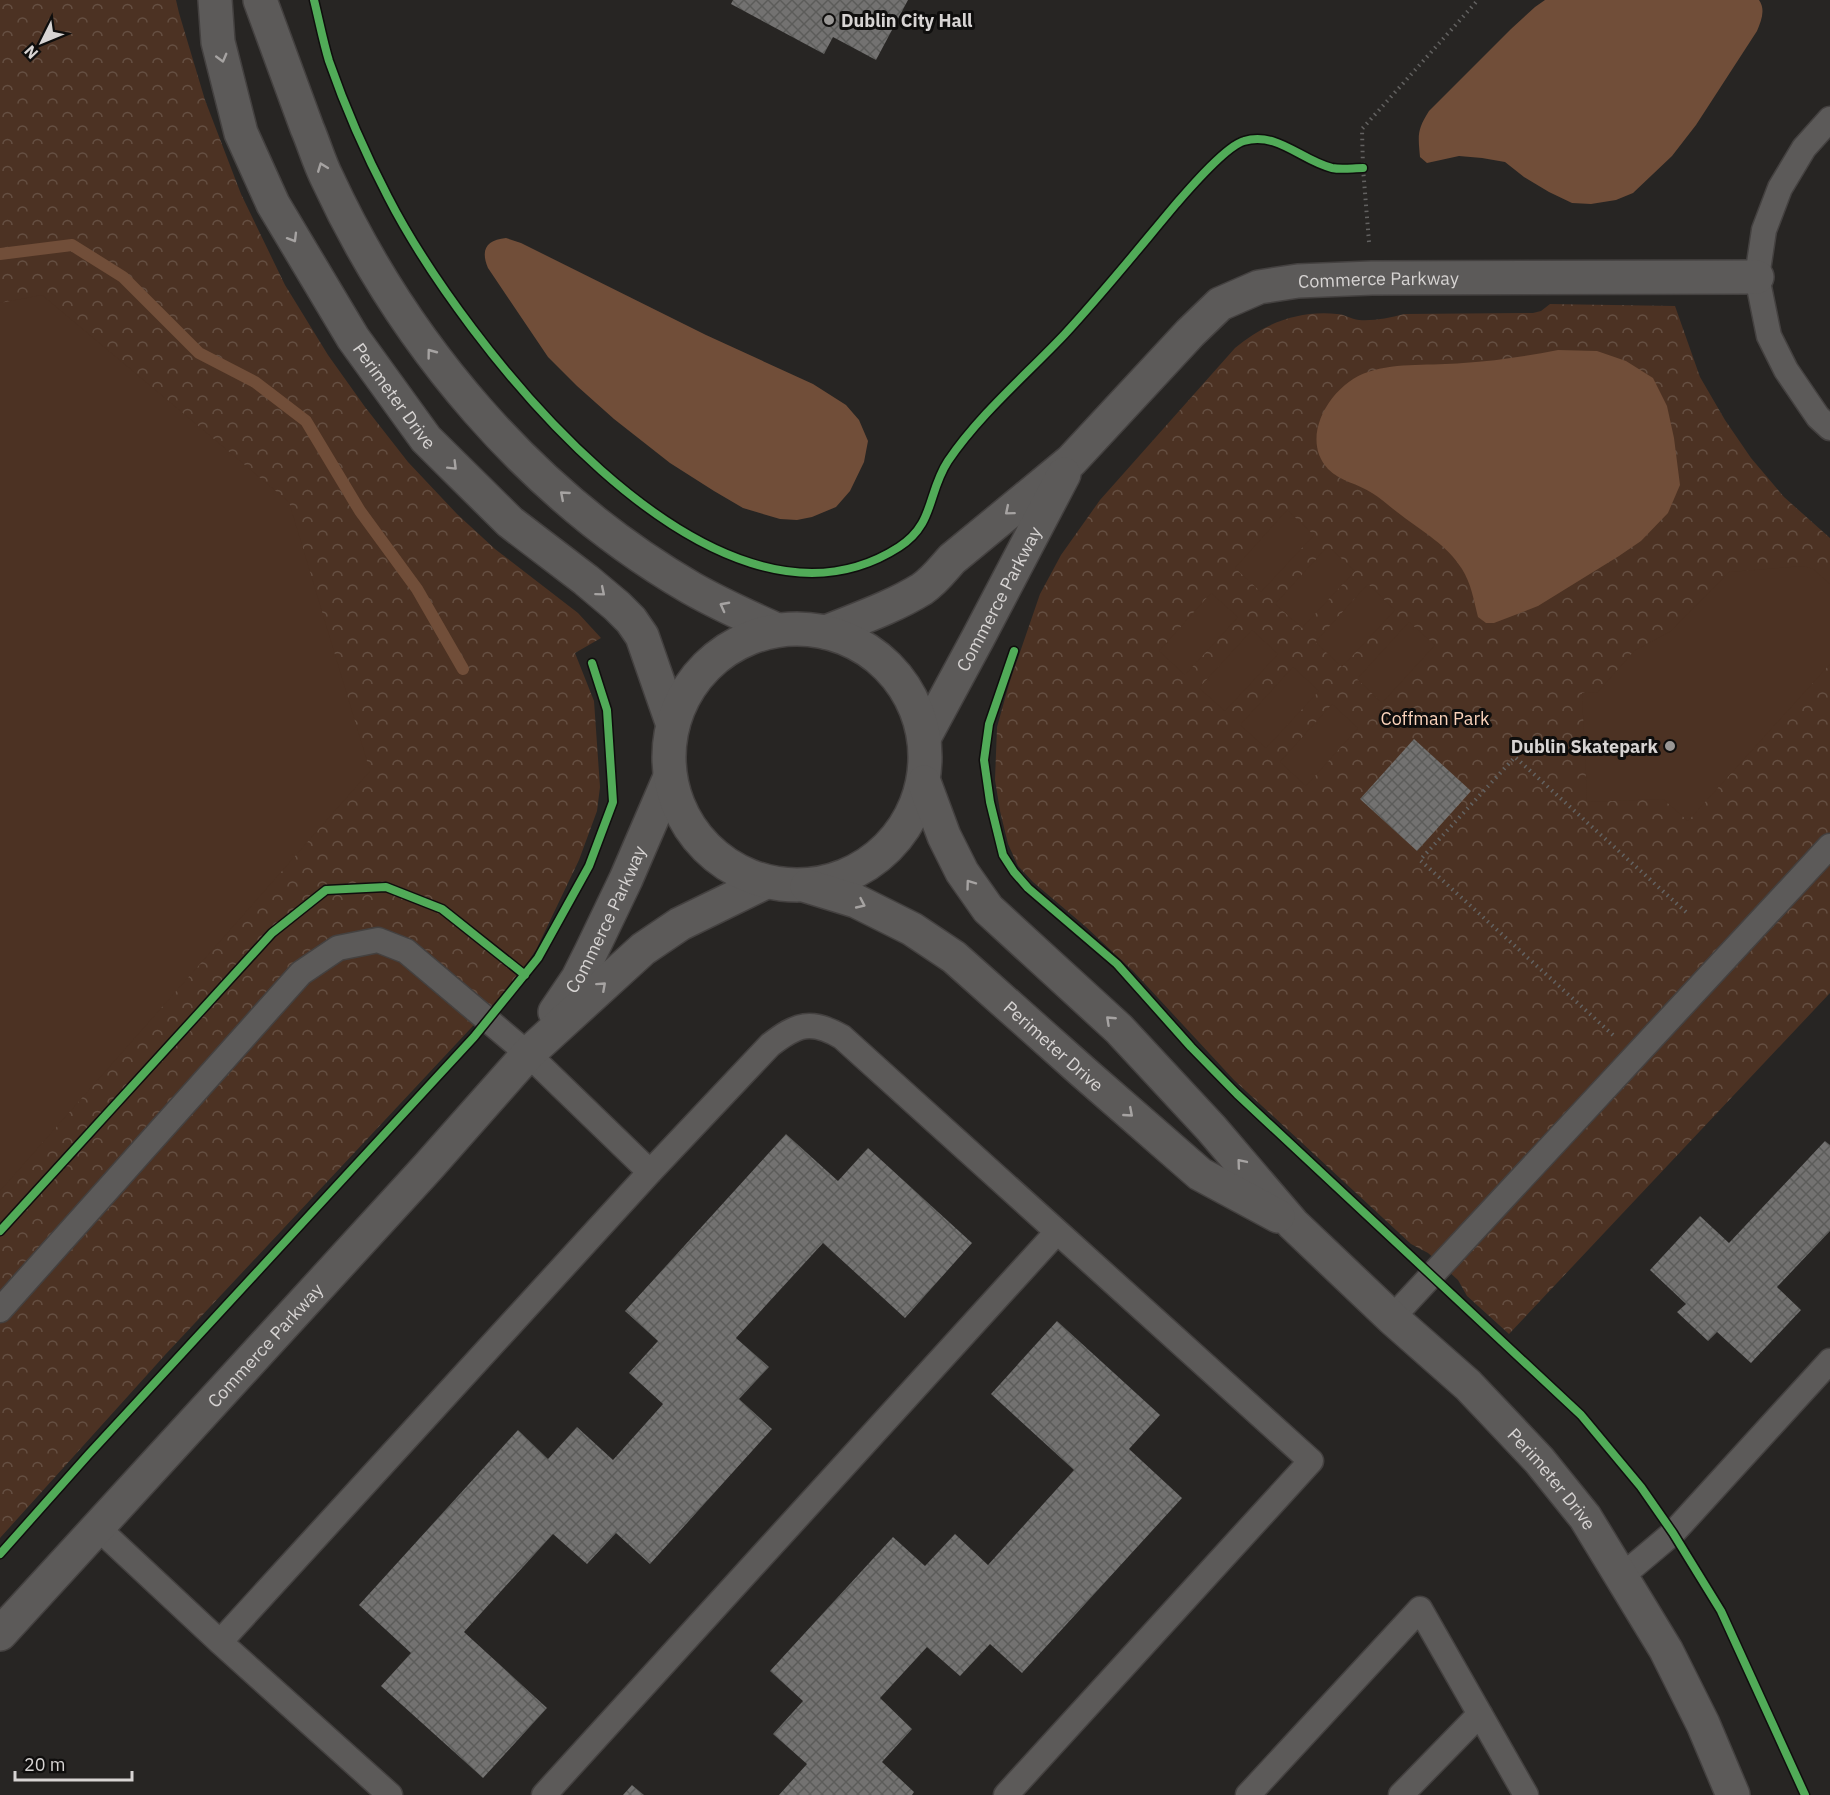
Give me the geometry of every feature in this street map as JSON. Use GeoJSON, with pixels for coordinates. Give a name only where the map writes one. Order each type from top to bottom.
{"type":"FeatureCollection","features":[{"type":"Feature","properties":{"kind":"main road","name":"Perimeter Drive"},"geometry":{"type":"LineString","coordinates":[[215,0],[218,42],[241,133],[273,204],[353,338],[426,439],[510,522],[586,580],[631,620],[642,636],[672,725]]}},
{"type":"Feature","properties":{"kind":"main road"},"geometry":{"type":"LineString","coordinates":[[260,0],[294,95],[332,188],[368,258],[412,327],[457,386],[506,442],[563,495],[632,550],[691,588],[777,630]]}},
{"type":"Feature","properties":{"kind":"main road","name":"Commerce Parkway"},"geometry":{"type":"LineString","coordinates":[[826,632],[921,589],[936,577],[952,559],[1071,461],[1220,304],[1259,287],[1288,282],[1372,278],[1757,277]]}},
{"type":"Feature","properties":{"kind":"main road","name":"Commerce Parkway"},"geometry":{"type":"LineString","coordinates":[[924,738],[1071,461]]}},
{"type":"Feature","properties":{"kind":"main road"},"geometry":{"type":"LineString","coordinates":[[802,628],[826,632],[845,637],[867,649],[890,668],[908,692],[919,716],[924,738],[926,760],[924,782],[913,814],[894,841],[869,864],[839,879],[806,885],[766,882],[738,871],[714,854],[693,832],[678,806],[670,777],[669,751],[672,725],[685,694],[708,664],[743,640],[777,630],[802,628]]}},
{"type":"Feature","properties":{"kind":"main road","name":"Commerce Parkway"},"geometry":{"type":"LineString","coordinates":[[528,1054],[578,978],[626,879],[670,777]]}},
{"type":"Feature","properties":{"kind":"main road","name":"Perimeter Drive"},"geometry":{"type":"LineString","coordinates":[[924,782],[944,836],[962,872],[988,909],[1119,1029],[1211,1128],[1293,1224],[1392,1318],[1468,1385],[1539,1460],[1585,1517],[1666,1650],[1703,1724],[1733,1795]]}},
{"type":"Feature","properties":{"kind":"main road","name":"Commerce Parkway"},"geometry":{"type":"LineString","coordinates":[[0,1634],[428,1167],[528,1054],[643,949],[680,924],[766,882]]}},
{"type":"Feature","properties":{"kind":"main road","name":"Perimeter Drive"},"geometry":{"type":"LineString","coordinates":[[806,885],[856,901],[912,929],[954,957],[1200,1174],[1293,1224]]}},
{"type":"Feature","properties":{"kind":"lane"},"geometry":{"type":"LineString","coordinates":[[1830,119],[1804,148],[1780,188],[1764,230],[1757,277],[1768,336],[1786,370],[1818,417],[1830,428]]}},
{"type":"Feature","properties":{"kind":"lane"},"geometry":{"type":"LineString","coordinates":[[1392,1318],[1830,846]]}},
{"type":"Feature","properties":{"kind":"lane"},"geometry":{"type":"LineString","coordinates":[[0,1311],[301,973],[338,948],[378,940],[406,951],[528,1054],[650,1172]]}},
{"type":"Feature","properties":{"kind":"lane"},"geometry":{"type":"LineString","coordinates":[[220,1642],[650,1172],[770,1045],[786,1032],[799,1027],[826,1028],[842,1037],[1311,1461],[1006,1795]]}},
{"type":"Feature","properties":{"kind":"lane"},"geometry":{"type":"LineString","coordinates":[[544,1795],[1058,1232]]}},
{"type":"Feature","properties":{"kind":"lane"},"geometry":{"type":"LineString","coordinates":[[1622,1576],[1673,1533],[1830,1361]]}},
{"type":"Feature","properties":{"kind":"lane"},"geometry":{"type":"LineString","coordinates":[[98,1528],[220,1642],[390,1795]]}},
{"type":"Feature","properties":{"kind":"lane"},"geometry":{"type":"LineString","coordinates":[[1248,1795],[1420,1609],[1526,1795]]}},
{"type":"Feature","properties":{"kind":"lane"},"geometry":{"type":"LineString","coordinates":[[1401,1795],[1480,1714]]}},
{"type":"Feature","properties":{"kind":"path"},"geometry":{"type":"LineString","coordinates":[[1372,278],[1362,129],[1478,0]]}},
{"type":"Feature","properties":{"kind":"path"},"geometry":{"type":"LineString","coordinates":[[1354,168],[1363,168]]}},
{"type":"Feature","properties":{"kind":"path"},"geometry":{"type":"LineString","coordinates":[[1618,1040],[1420,860],[1515,757],[1687,913]]}},
{"type":"Feature","properties":{"kind":"green space"},"geometry":{"type":"Polygon","coordinates":[[[0,0],[176,0],[205,100],[241,194],[285,285],[328,355],[408,462],[457,514],[495,549],[578,613],[601,638],[575,653],[594,701],[600,787],[597,811],[579,860],[536,950],[515,981],[165,1355],[0,1538],[0,0]]]}},
{"type":"Feature","properties":{"kind":"green space"},"geometry":{"type":"Polygon","coordinates":[[[42,295],[289,502],[370,771],[0,1191],[0,303],[42,295]]]}},
{"type":"Feature","properties":{"kind":"green space","name":"Coffman Park"},"geometry":{"type":"Polygon","coordinates":[[[1550,304],[1675,306],[1700,377],[1725,420],[1751,458],[1784,497],[1830,538],[1830,993],[1509,1334],[1467,1296],[1458,1280],[1428,1253],[1411,1244],[1234,1080],[1133,971],[1018,866],[1008,844],[995,780],[997,727],[1009,684],[1040,594],[1061,555],[1100,500],[1235,348],[1246,339],[1282,320],[1309,314],[1340,314],[1370,320],[1404,314],[1533,313],[1541,311],[1550,304]]]}},
{"type":"Feature","properties":{"kind":"green space"},"geometry":{"type":"Polygon","coordinates":[[[1287,510],[1314,535],[1261,592],[1235,568],[1287,510]]]}},
{"type":"Feature","properties":{"kind":"green space"},"geometry":{"type":"Polygon","coordinates":[[[1328,546],[1355,571],[1302,628],[1275,604],[1328,546]]]}},
{"type":"Feature","properties":{"kind":"green space","name":"Dublin Skatepark"},"geometry":{"type":"Polygon","coordinates":[[[1804,566],[1813,569],[1830,584],[1830,664],[1688,821],[1663,799],[1587,802],[1582,693],[1598,692],[1634,651],[1671,631],[1729,572],[1804,566]]]}},
{"type":"Feature","properties":{"kind":"green space"},"geometry":{"type":"Polygon","coordinates":[[[1368,584],[1395,610],[1342,667],[1315,642],[1368,584]]]}},
{"type":"Feature","properties":{"kind":"green space"},"geometry":{"type":"Polygon","coordinates":[[[1211,593],[1238,617],[1185,675],[1159,651],[1211,593]]]}},
{"type":"Feature","properties":{"kind":"green space"},"geometry":{"type":"Polygon","coordinates":[[[1409,622],[1435,645],[1382,703],[1357,679],[1409,622]]]}},
{"type":"Feature","properties":{"kind":"green space"},"geometry":{"type":"Polygon","coordinates":[[[1252,630],[1278,654],[1225,711],[1199,688],[1252,630]]]}},
{"type":"Feature","properties":{"kind":"green space"},"geometry":{"type":"Polygon","coordinates":[[[1293,667],[1319,691],[1266,748],[1240,725],[1293,667]]]}},
{"type":"Feature","properties":{"kind":"green space"},"geometry":{"type":"Polygon","coordinates":[[[1332,704],[1358,728],[1306,786],[1280,762],[1332,704]]]}},
{"type":"Feature","properties":{"kind":"shaded area"},"geometry":{"type":"Polygon","coordinates":[[[1545,0],[1759,0],[1762,12],[1757,31],[1696,125],[1672,156],[1633,193],[1616,200],[1591,204],[1572,203],[1524,177],[1505,162],[1459,156],[1427,163],[1420,157],[1419,133],[1429,111],[1511,29],[1545,0]]]}},
{"type":"Feature","properties":{"kind":"shaded area"},"geometry":{"type":"Polygon","coordinates":[[[506,238],[521,243],[706,335],[813,384],[846,405],[859,420],[868,441],[864,462],[850,491],[836,507],[812,517],[797,520],[780,519],[743,508],[670,463],[614,419],[548,357],[488,268],[485,256],[487,247],[494,241],[506,238]]]}},
{"type":"Feature","properties":{"kind":"shaded area"},"geometry":{"type":"Polygon","coordinates":[[[1558,350],[1597,351],[1626,361],[1653,378],[1667,406],[1680,485],[1668,513],[1641,541],[1538,606],[1494,623],[1486,623],[1478,617],[1468,580],[1449,553],[1376,495],[1338,477],[1328,469],[1320,456],[1317,442],[1318,427],[1323,413],[1342,387],[1368,372],[1403,366],[1499,360],[1558,350]]]}},
{"type":"Feature","properties":{"kind":"building","name":"Dublin City Hall"},"geometry":{"type":"Polygon","coordinates":[[[733,0],[908,0],[876,60],[833,37],[824,54],[731,4],[733,0]]]}},
{"type":"Feature","properties":{"kind":"building"},"geometry":{"type":"Polygon","coordinates":[[[1414,739],[1471,791],[1417,851],[1360,799],[1414,739]]]}},
{"type":"Feature","properties":{"kind":"building"},"geometry":{"type":"Polygon","coordinates":[[[786,1134],[838,1181],[868,1148],[972,1243],[905,1318],[823,1243],[736,1338],[769,1367],[739,1399],[772,1429],[650,1564],[616,1533],[587,1564],[553,1534],[464,1632],[547,1708],[483,1778],[381,1686],[411,1653],[359,1605],[518,1430],[548,1459],[577,1427],[613,1460],[663,1404],[629,1373],[658,1341],[625,1311],[786,1134]]]}},
{"type":"Feature","properties":{"kind":"building"},"geometry":{"type":"Polygon","coordinates":[[[1825,1141],[1830,1145],[1830,1231],[1777,1287],[1801,1310],[1751,1363],[1717,1332],[1708,1341],[1677,1312],[1686,1304],[1650,1270],[1700,1216],[1729,1243],[1825,1141]]]}},
{"type":"Feature","properties":{"kind":"building"},"geometry":{"type":"Polygon","coordinates":[[[1057,1321],[1160,1415],[1129,1449],[1182,1498],[1022,1673],[990,1644],[960,1676],[927,1647],[880,1698],[912,1729],[882,1762],[914,1792],[912,1795],[779,1795],[807,1764],[773,1734],[803,1701],[770,1671],[893,1537],[925,1566],[955,1534],[988,1565],[1074,1470],[991,1394],[1057,1321]]]}},
{"type":"Feature","properties":{"kind":"building"},"geometry":{"type":"Polygon","coordinates":[[[632,1785],[644,1795],[623,1795],[632,1785]]]}},
{"type":"Feature","properties":{"kind":"waterway"},"geometry":{"type":"LineString","coordinates":[[0,254],[72,245],[123,277],[199,353],[255,382],[306,421],[360,511],[417,589],[463,669]]}},
{"type":"Feature","properties":{"kind":"cycle path"},"geometry":{"type":"LineString","coordinates":[[314,0],[329,61],[371,164],[423,258],[472,328],[533,402],[601,470],[675,526],[751,563],[827,572],[899,547],[911,538],[925,518],[941,473],[974,427],[1078,319],[1199,178],[1236,144],[1256,139],[1267,140],[1332,168],[1363,168]]}},
{"type":"Feature","properties":{"kind":"cycle path"},"geometry":{"type":"LineString","coordinates":[[1014,651],[989,724],[984,760],[990,802],[1003,855],[1014,872],[1028,888],[1117,964],[1191,1047],[1237,1094],[1581,1415],[1641,1487],[1673,1533],[1721,1611],[1805,1795]]}},
{"type":"Feature","properties":{"kind":"cycle path"},"geometry":{"type":"LineString","coordinates":[[0,1554],[89,1454],[474,1037],[538,958],[589,866],[613,802],[607,710],[592,663]]}},
{"type":"Feature","properties":{"kind":"cycle path"},"geometry":{"type":"LineString","coordinates":[[0,1231],[272,933],[326,890],[386,887],[442,909],[525,975]]}},
{"type":"Feature","properties":{"kind":"place","name":"Dublin City Hall"},"geometry":{"type":"Point","coordinates":[829,20]}},
{"type":"Feature","properties":{"kind":"place","name":"Dublin Skatepark"},"geometry":{"type":"Point","coordinates":[1670,746]}}]}
